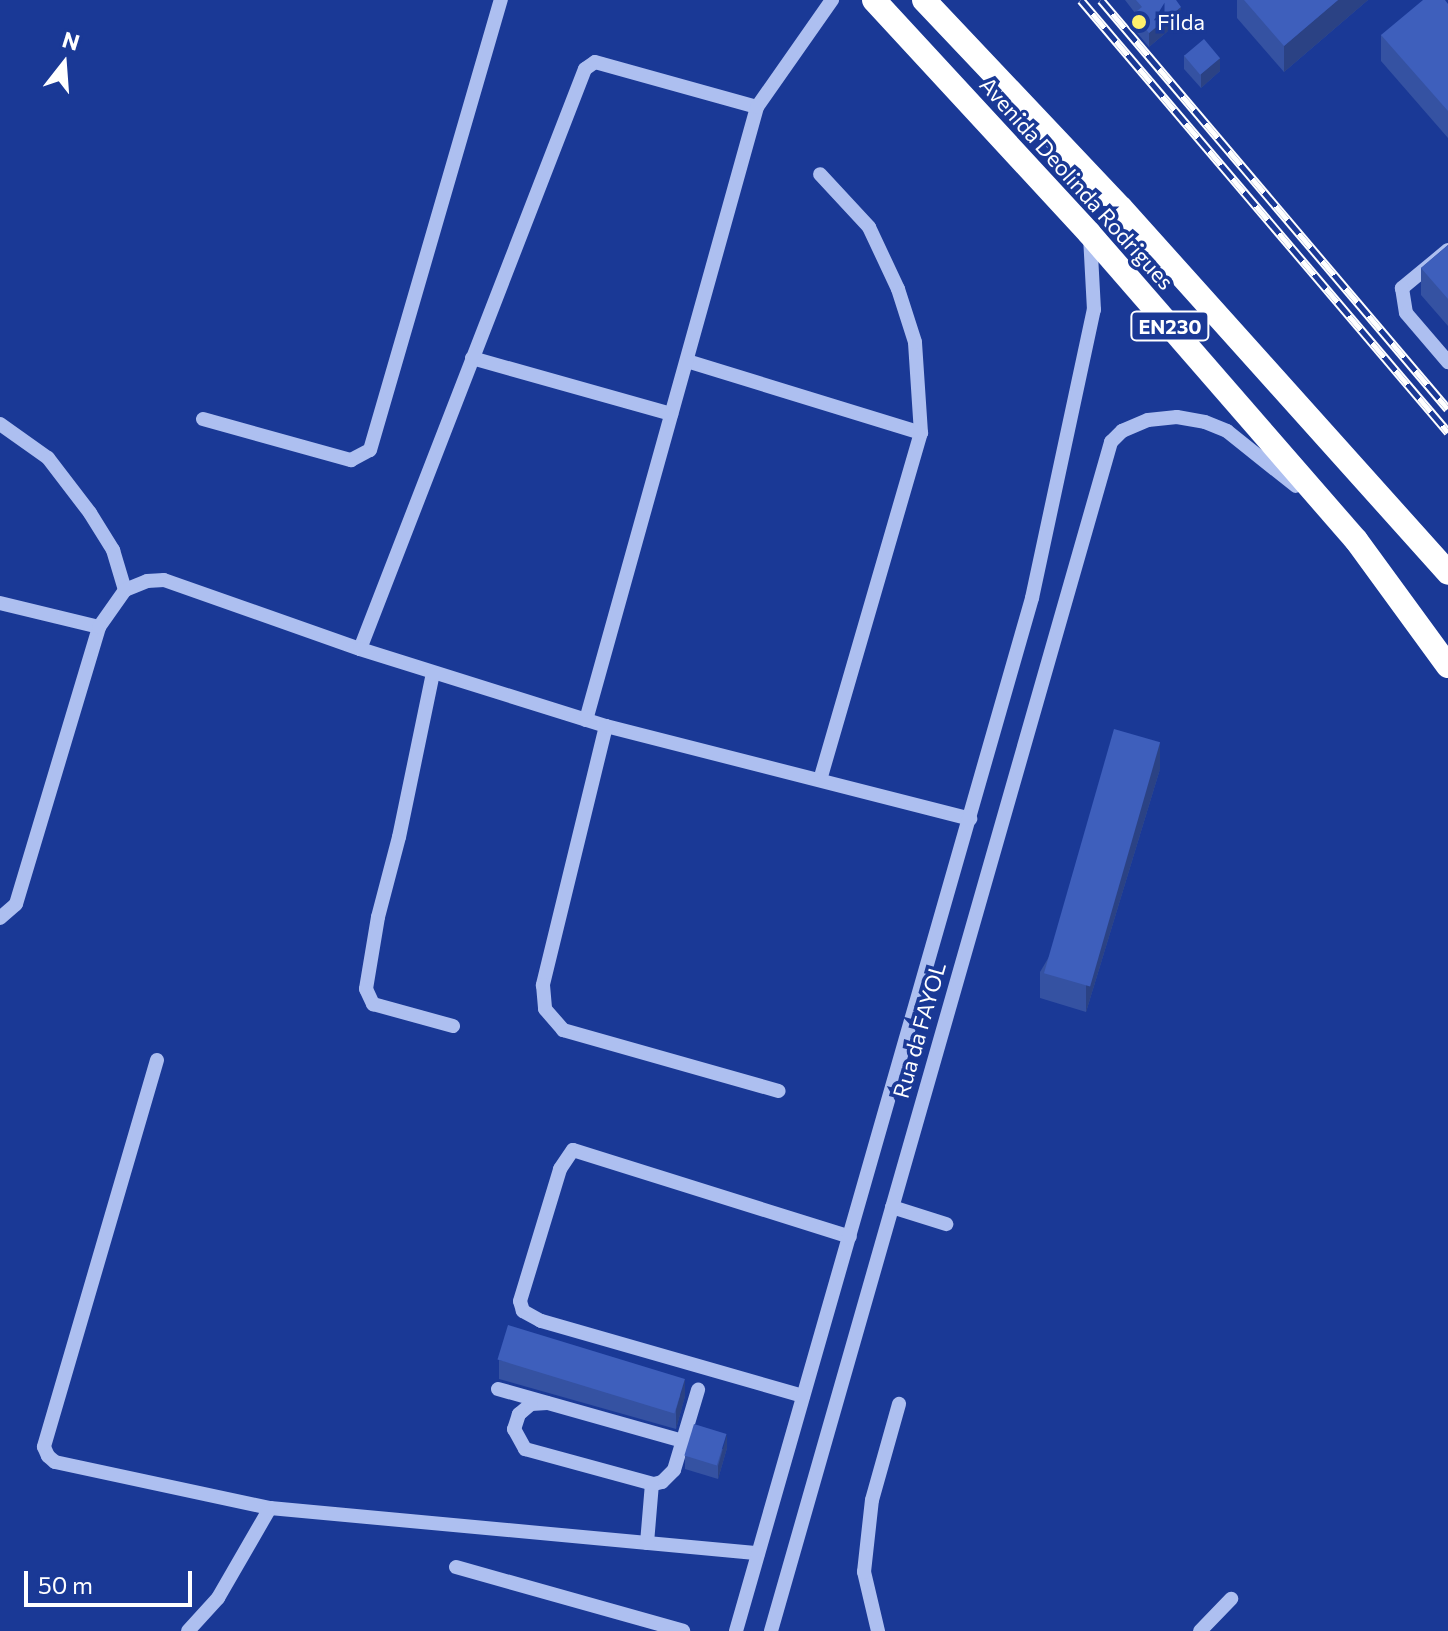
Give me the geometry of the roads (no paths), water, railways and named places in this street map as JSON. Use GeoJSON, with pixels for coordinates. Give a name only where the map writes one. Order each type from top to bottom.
{"type":"FeatureCollection","features":[{"type":"Feature","properties":{"kind":"highway","name":"Avenida Deolinda Rodrigues"},"geometry":{"type":"LineString","coordinates":[[874,0],[1089,233],[1356,540],[1448,666]]}},
{"type":"Feature","properties":{"kind":"highway","name":"Avenida Deolinda Rodrigues"},"geometry":{"type":"LineString","coordinates":[[924,0],[1121,208],[1448,573]]}},
{"type":"Feature","properties":{"kind":"street"},"geometry":{"type":"LineString","coordinates":[[203,419],[351,460],[370,450],[501,0]]}},
{"type":"Feature","properties":{"kind":"street"},"geometry":{"type":"LineString","coordinates":[[586,720],[757,107],[832,0]]}},
{"type":"Feature","properties":{"kind":"street"},"geometry":{"type":"LineString","coordinates":[[360,649],[582,76],[590,65],[595,62],[757,107]]}},
{"type":"Feature","properties":{"kind":"street"},"geometry":{"type":"LineString","coordinates":[[820,174],[869,227],[898,289],[915,342],[921,433],[920,447],[820,780]]}},
{"type":"Feature","properties":{"kind":"street","name":"Rua da FAYOL"},"geometry":{"type":"LineString","coordinates":[[736,1631],[1032,598],[1094,310],[1089,233]]}},
{"type":"Feature","properties":{"kind":"street"},"geometry":{"type":"LineString","coordinates":[[1448,250],[1402,288],[1406,313],[1448,362]]}},
{"type":"Feature","properties":{"kind":"street"},"geometry":{"type":"LineString","coordinates":[[472,358],[671,414]]}},
{"type":"Feature","properties":{"kind":"street"},"geometry":{"type":"LineString","coordinates":[[687,361],[921,433]]}},
{"type":"Feature","properties":{"kind":"street","name":"Rua da FAYOL"},"geometry":{"type":"LineString","coordinates":[[771,1631],[1111,442],[1122,431],[1148,420],[1177,417],[1205,422],[1247,445],[1356,540]]}},
{"type":"Feature","properties":{"kind":"street"},"geometry":{"type":"LineString","coordinates":[[0,424],[48,458],[90,513],[113,550],[125,590]]}},
{"type":"Feature","properties":{"kind":"street"},"geometry":{"type":"LineString","coordinates":[[0,918],[16,904],[99,627],[125,590],[147,581],[164,580],[360,649],[606,726],[970,819]]}},
{"type":"Feature","properties":{"kind":"street"},"geometry":{"type":"LineString","coordinates":[[0,603],[99,627]]}},
{"type":"Feature","properties":{"kind":"street"},"geometry":{"type":"LineString","coordinates":[[433,673],[399,837],[378,917],[366,989],[373,1004],[453,1026]]}},
{"type":"Feature","properties":{"kind":"street"},"geometry":{"type":"LineString","coordinates":[[606,726],[543,985],[545,1009],[563,1030],[779,1091]]}},
{"type":"Feature","properties":{"kind":"street"},"geometry":{"type":"LineString","coordinates":[[157,1060],[44,1447],[55,1462],[270,1508],[758,1553]]}},
{"type":"Feature","properties":{"kind":"street"},"geometry":{"type":"LineString","coordinates":[[803,1396],[541,1321],[523,1311],[520,1301],[560,1169],[573,1150],[850,1237]]}},
{"type":"Feature","properties":{"kind":"street"},"geometry":{"type":"LineString","coordinates":[[892,1207],[946,1224]]}},
{"type":"Feature","properties":{"kind":"street"},"geometry":{"type":"LineString","coordinates":[[498,1389],[683,1441]]}},
{"type":"Feature","properties":{"kind":"street"},"geometry":{"type":"LineString","coordinates":[[547,1403],[524,1408],[515,1421],[516,1437],[525,1449],[652,1484],[669,1477],[698,1390]]}},
{"type":"Feature","properties":{"kind":"street"},"geometry":{"type":"LineString","coordinates":[[878,1631],[864,1572],[872,1500],[899,1404]]}},
{"type":"Feature","properties":{"kind":"street"},"geometry":{"type":"LineString","coordinates":[[647,1543],[652,1484]]}},
{"type":"Feature","properties":{"kind":"street"},"geometry":{"type":"LineString","coordinates":[[188,1631],[218,1598],[270,1508]]}},
{"type":"Feature","properties":{"kind":"street"},"geometry":{"type":"LineString","coordinates":[[456,1567],[651,1627],[683,1631]]}},
{"type":"Feature","properties":{"kind":"street"},"geometry":{"type":"LineString","coordinates":[[1200,1631],[1231,1599]]}},
{"type":"Feature","properties":{"kind":"railway"},"geometry":{"type":"LineString","coordinates":[[1081,0],[1448,432]]}},
{"type":"Feature","properties":{"kind":"railway"},"geometry":{"type":"LineString","coordinates":[[1101,0],[1448,409]]}},
{"type":"Feature","properties":{"kind":"place","name":"Filda"},"geometry":{"type":"Point","coordinates":[1139,22]}}]}
